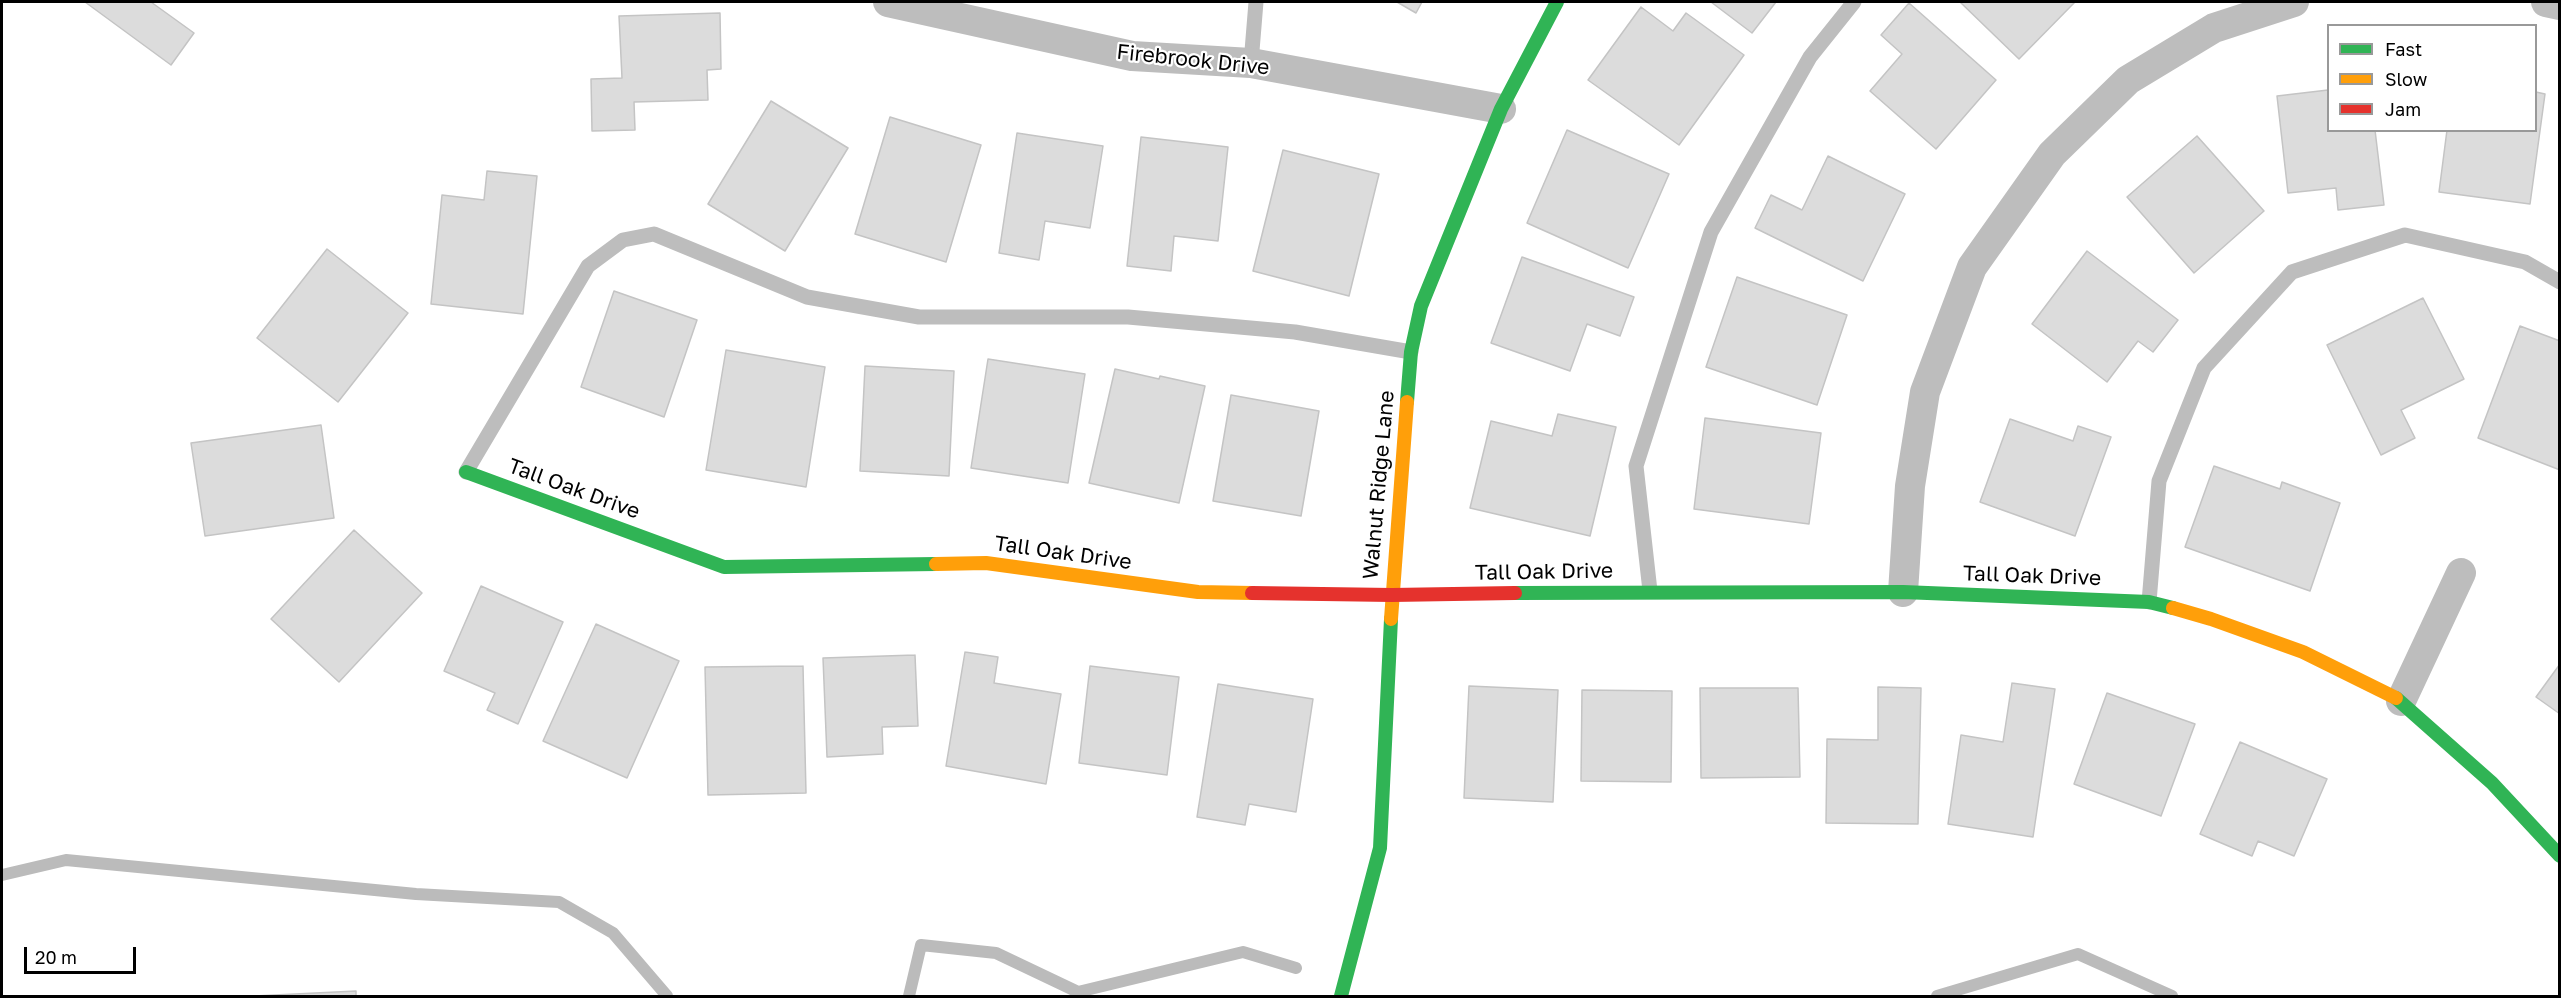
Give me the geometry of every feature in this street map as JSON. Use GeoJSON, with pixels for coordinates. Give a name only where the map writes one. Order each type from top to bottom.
{"type":"FeatureCollection","features":[{"type":"Feature","properties":{"kind":"street","name":"Firebrook Drive"},"geometry":{"type":"LineString","coordinates":[[888,2],[1132,56],[1251,63],[1501,109]]}},
{"type":"Feature","properties":{"kind":"street","name":"Walnut Ridge Lane"},"geometry":{"type":"LineString","coordinates":[[1341,996],[1380,848],[1392,595],[1411,352],[1421,306],[1501,109],[1557,2]]}},
{"type":"Feature","properties":{"kind":"street"},"geometry":{"type":"LineString","coordinates":[[1903,592],[1910,486],[1925,392],[1972,267],[2052,154],[2128,80],[2214,28],[2294,2]]}},
{"type":"Feature","properties":{"kind":"street"},"geometry":{"type":"LineString","coordinates":[[2546,2],[2559,5]]}},
{"type":"Feature","properties":{"kind":"street","name":"Tall Oak Drive"},"geometry":{"type":"LineString","coordinates":[[466,472],[724,567],[986,563],[1198,592],[1392,595],[1650,591],[1903,592],[2149,602],[2211,619],[2303,652],[2401,701],[2492,783],[2559,856]]}},
{"type":"Feature","properties":{"kind":"street"},"geometry":{"type":"LineString","coordinates":[[2401,701],[2461,573]]}},
{"type":"Feature","properties":{"kind":"lane"},"geometry":{"type":"LineString","coordinates":[[1251,63],[1256,2]]}},
{"type":"Feature","properties":{"kind":"lane"},"geometry":{"type":"LineString","coordinates":[[1650,591],[1636,466],[1711,232],[1810,57],[1854,2]]}},
{"type":"Feature","properties":{"kind":"lane"},"geometry":{"type":"LineString","coordinates":[[466,472],[588,266],[623,240],[654,234],[807,297],[919,316],[1128,317],[1295,332],[1411,352]]}},
{"type":"Feature","properties":{"kind":"lane"},"geometry":{"type":"LineString","coordinates":[[2149,602],[2159,481],[2204,368],[2292,272],[2405,235],[2525,262],[2559,282]]}},
{"type":"Feature","properties":{"kind":"building"},"geometry":{"type":"Polygon","coordinates":[[[85,2],[151,2],[194,33],[171,65],[85,2]]]}},
{"type":"Feature","properties":{"kind":"building"},"geometry":{"type":"Polygon","coordinates":[[[1397,2],[1422,2],[1416,13],[1397,2]]]}},
{"type":"Feature","properties":{"kind":"building"},"geometry":{"type":"Polygon","coordinates":[[[1711,2],[1776,2],[1752,33],[1711,2]]]}},
{"type":"Feature","properties":{"kind":"building"},"geometry":{"type":"Polygon","coordinates":[[[1960,2],[2075,2],[2019,59],[1960,2]]]}},
{"type":"Feature","properties":{"kind":"building"},"geometry":{"type":"Polygon","coordinates":[[[1909,3],[1996,80],[1936,149],[1870,91],[1902,54],[1881,35],[1909,3]]]}},
{"type":"Feature","properties":{"kind":"building"},"geometry":{"type":"Polygon","coordinates":[[[1641,7],[1673,31],[1686,13],[1744,55],[1679,145],[1588,80],[1641,7]]]}},
{"type":"Feature","properties":{"kind":"building"},"geometry":{"type":"Polygon","coordinates":[[[720,13],[721,69],[707,70],[708,100],[634,102],[635,130],[592,131],[591,79],[622,78],[619,16],[720,13]]]}},
{"type":"Feature","properties":{"kind":"building"},"geometry":{"type":"Polygon","coordinates":[[[2327,90],[2327,132],[2375,132],[2384,205],[2338,210],[2336,188],[2288,193],[2277,96],[2327,90]]]}},
{"type":"Feature","properties":{"kind":"building"},"geometry":{"type":"Polygon","coordinates":[[[2537,92],[2545,94],[2530,204],[2439,192],[2447,132],[2537,132],[2537,92]]]}},
{"type":"Feature","properties":{"kind":"building"},"geometry":{"type":"Polygon","coordinates":[[[771,101],[848,148],[785,251],[708,204],[771,101]]]}},
{"type":"Feature","properties":{"kind":"building"},"geometry":{"type":"Polygon","coordinates":[[[890,117],[981,145],[946,262],[855,234],[890,117]]]}},
{"type":"Feature","properties":{"kind":"building"},"geometry":{"type":"Polygon","coordinates":[[[1567,130],[1669,174],[1628,268],[1527,223],[1567,130]]]}},
{"type":"Feature","properties":{"kind":"building"},"geometry":{"type":"Polygon","coordinates":[[[1017,133],[1103,146],[1090,228],[1045,221],[1039,260],[999,253],[1017,133]]]}},
{"type":"Feature","properties":{"kind":"building"},"geometry":{"type":"Polygon","coordinates":[[[2197,136],[2264,211],[2194,273],[2127,197],[2197,136]]]}},
{"type":"Feature","properties":{"kind":"building"},"geometry":{"type":"Polygon","coordinates":[[[1141,137],[1228,147],[1218,241],[1174,236],[1171,271],[1127,266],[1141,137]]]}},
{"type":"Feature","properties":{"kind":"building"},"geometry":{"type":"Polygon","coordinates":[[[1283,150],[1379,174],[1349,296],[1253,271],[1283,150]]]}},
{"type":"Feature","properties":{"kind":"building"},"geometry":{"type":"Polygon","coordinates":[[[1828,156],[1905,194],[1863,281],[1755,228],[1771,195],[1802,210],[1828,156]]]}},
{"type":"Feature","properties":{"kind":"building"},"geometry":{"type":"Polygon","coordinates":[[[487,171],[537,176],[523,314],[431,304],[442,195],[484,200],[487,171]]]}},
{"type":"Feature","properties":{"kind":"building"},"geometry":{"type":"Polygon","coordinates":[[[327,249],[408,313],[338,402],[257,338],[327,249]]]}},
{"type":"Feature","properties":{"kind":"building"},"geometry":{"type":"Polygon","coordinates":[[[2087,251],[2178,320],[2153,352],[2138,341],[2107,382],[2032,324],[2087,251]]]}},
{"type":"Feature","properties":{"kind":"building"},"geometry":{"type":"Polygon","coordinates":[[[1522,257],[1634,297],[1620,336],[1587,324],[1570,371],[1491,343],[1522,257]]]}},
{"type":"Feature","properties":{"kind":"building"},"geometry":{"type":"Polygon","coordinates":[[[1737,277],[1847,315],[1817,405],[1706,367],[1737,277]]]}},
{"type":"Feature","properties":{"kind":"building"},"geometry":{"type":"Polygon","coordinates":[[[614,291],[697,320],[664,417],[581,387],[614,291]]]}},
{"type":"Feature","properties":{"kind":"building"},"geometry":{"type":"Polygon","coordinates":[[[2423,298],[2464,379],[2401,410],[2415,438],[2381,455],[2327,345],[2423,298]]]}},
{"type":"Feature","properties":{"kind":"building"},"geometry":{"type":"Polygon","coordinates":[[[2520,326],[2560,341],[2560,470],[2478,438],[2520,326]]]}},
{"type":"Feature","properties":{"kind":"building"},"geometry":{"type":"Polygon","coordinates":[[[726,350],[825,367],[806,487],[706,470],[726,350]]]}},
{"type":"Feature","properties":{"kind":"building"},"geometry":{"type":"Polygon","coordinates":[[[988,359],[1085,374],[1068,483],[971,468],[988,359]]]}},
{"type":"Feature","properties":{"kind":"building"},"geometry":{"type":"Polygon","coordinates":[[[865,366],[954,371],[949,476],[860,471],[865,366]]]}},
{"type":"Feature","properties":{"kind":"building"},"geometry":{"type":"Polygon","coordinates":[[[1115,369],[1205,386],[1179,503],[1089,483],[1115,369]]]}},
{"type":"Feature","properties":{"kind":"building"},"geometry":{"type":"Polygon","coordinates":[[[1231,395],[1319,411],[1301,516],[1213,501],[1231,395]]]}},
{"type":"Feature","properties":{"kind":"building"},"geometry":{"type":"Polygon","coordinates":[[[1558,414],[1616,427],[1590,536],[1470,508],[1491,421],[1552,436],[1558,414]]]}},
{"type":"Feature","properties":{"kind":"building"},"geometry":{"type":"Polygon","coordinates":[[[1705,418],[1821,433],[1809,524],[1694,509],[1705,418]]]}},
{"type":"Feature","properties":{"kind":"building"},"geometry":{"type":"Polygon","coordinates":[[[2010,419],[2073,441],[2078,426],[2111,437],[2075,536],[1980,502],[2010,419]]]}},
{"type":"Feature","properties":{"kind":"building"},"geometry":{"type":"Polygon","coordinates":[[[321,425],[334,518],[205,536],[191,443],[321,425]]]}},
{"type":"Feature","properties":{"kind":"building"},"geometry":{"type":"Polygon","coordinates":[[[2214,466],[2280,489],[2282,482],[2340,503],[2310,591],[2185,547],[2214,466]]]}},
{"type":"Feature","properties":{"kind":"building"},"geometry":{"type":"Polygon","coordinates":[[[354,530],[422,593],[339,682],[271,619],[354,530]]]}},
{"type":"Feature","properties":{"kind":"building"},"geometry":{"type":"Polygon","coordinates":[[[481,586],[563,622],[518,724],[487,710],[495,693],[444,671],[481,586]]]}},
{"type":"Feature","properties":{"kind":"building"},"geometry":{"type":"Polygon","coordinates":[[[596,624],[679,661],[627,778],[543,741],[596,624]]]}},
{"type":"Feature","properties":{"kind":"building"},"geometry":{"type":"Polygon","coordinates":[[[965,652],[998,657],[994,683],[1061,694],[1046,784],[946,766],[965,652]]]}},
{"type":"Feature","properties":{"kind":"building"},"geometry":{"type":"Polygon","coordinates":[[[915,655],[918,726],[882,727],[883,754],[827,757],[823,658],[915,655]]]}},
{"type":"Feature","properties":{"kind":"building"},"geometry":{"type":"Polygon","coordinates":[[[2560,664],[2560,714],[2536,697],[2560,664]]]}},
{"type":"Feature","properties":{"kind":"building"},"geometry":{"type":"Polygon","coordinates":[[[803,666],[806,793],[708,795],[705,667],[803,666]]]}},
{"type":"Feature","properties":{"kind":"building"},"geometry":{"type":"Polygon","coordinates":[[[1090,666],[1179,677],[1167,775],[1079,763],[1090,666]]]}},
{"type":"Feature","properties":{"kind":"building"},"geometry":{"type":"Polygon","coordinates":[[[2012,683],[2055,689],[2033,837],[1948,824],[1961,735],[2003,742],[2012,683]]]}},
{"type":"Feature","properties":{"kind":"building"},"geometry":{"type":"Polygon","coordinates":[[[1218,684],[1313,699],[1296,812],[1249,804],[1245,825],[1197,817],[1218,684]]]}},
{"type":"Feature","properties":{"kind":"building"},"geometry":{"type":"Polygon","coordinates":[[[1469,686],[1558,690],[1553,802],[1464,798],[1469,686]]]}},
{"type":"Feature","properties":{"kind":"building"},"geometry":{"type":"Polygon","coordinates":[[[1878,687],[1921,688],[1918,824],[1826,823],[1827,739],[1878,740],[1878,687]]]}},
{"type":"Feature","properties":{"kind":"building"},"geometry":{"type":"Polygon","coordinates":[[[1700,688],[1798,688],[1800,777],[1701,778],[1700,688]]]}},
{"type":"Feature","properties":{"kind":"building"},"geometry":{"type":"Polygon","coordinates":[[[1582,690],[1672,691],[1671,782],[1581,781],[1582,690]]]}},
{"type":"Feature","properties":{"kind":"building"},"geometry":{"type":"Polygon","coordinates":[[[2107,693],[2195,724],[2161,816],[2074,784],[2107,693]]]}},
{"type":"Feature","properties":{"kind":"building"},"geometry":{"type":"Polygon","coordinates":[[[2240,742],[2327,779],[2294,856],[2258,841],[2252,856],[2200,834],[2240,742]]]}},
{"type":"Feature","properties":{"kind":"building"},"geometry":{"type":"Polygon","coordinates":[[[356,991],[356,996],[254,996],[356,991]]]}},
{"type":"Feature","properties":{"kind":"waterway"},"geometry":{"type":"LineString","coordinates":[[2,875],[66,860],[416,894],[559,902],[613,933],[667,996]]}},
{"type":"Feature","properties":{"kind":"waterway"},"geometry":{"type":"LineString","coordinates":[[909,996],[921,945],[996,953],[1078,992],[1243,952],[1296,968]]}},
{"type":"Feature","properties":{"kind":"waterway"},"geometry":{"type":"LineString","coordinates":[[1937,996],[2078,954],[2172,996]]}},
{"type":"Feature","properties":{"kind":"traffic: fast"},"geometry":{"type":"LineString","coordinates":[[1407,402],[1411,352],[1421,306],[1501,109],[1557,2]]}},
{"type":"Feature","properties":{"kind":"traffic: fast"},"geometry":{"type":"LineString","coordinates":[[466,472],[724,567],[936,564]]}},
{"type":"Feature","properties":{"kind":"traffic: fast"},"geometry":{"type":"LineString","coordinates":[[1515,593],[1903,592],[2149,602],[2173,608]]}},
{"type":"Feature","properties":{"kind":"traffic: fast"},"geometry":{"type":"LineString","coordinates":[[1341,996],[1380,848],[1391,619]]}},
{"type":"Feature","properties":{"kind":"traffic: fast"},"geometry":{"type":"LineString","coordinates":[[2396,698],[2492,783],[2560,856]]}},
{"type":"Feature","properties":{"kind":"traffic: slow"},"geometry":{"type":"LineString","coordinates":[[1391,619],[1407,402]]}},
{"type":"Feature","properties":{"kind":"traffic: slow"},"geometry":{"type":"LineString","coordinates":[[936,564],[986,563],[1198,592],[1252,593]]}},
{"type":"Feature","properties":{"kind":"traffic: slow"},"geometry":{"type":"LineString","coordinates":[[2173,608],[2303,652],[2396,698]]}},
{"type":"Feature","properties":{"kind":"traffic: jam"},"geometry":{"type":"LineString","coordinates":[[1252,593],[1392,595],[1515,593]]}}]}
